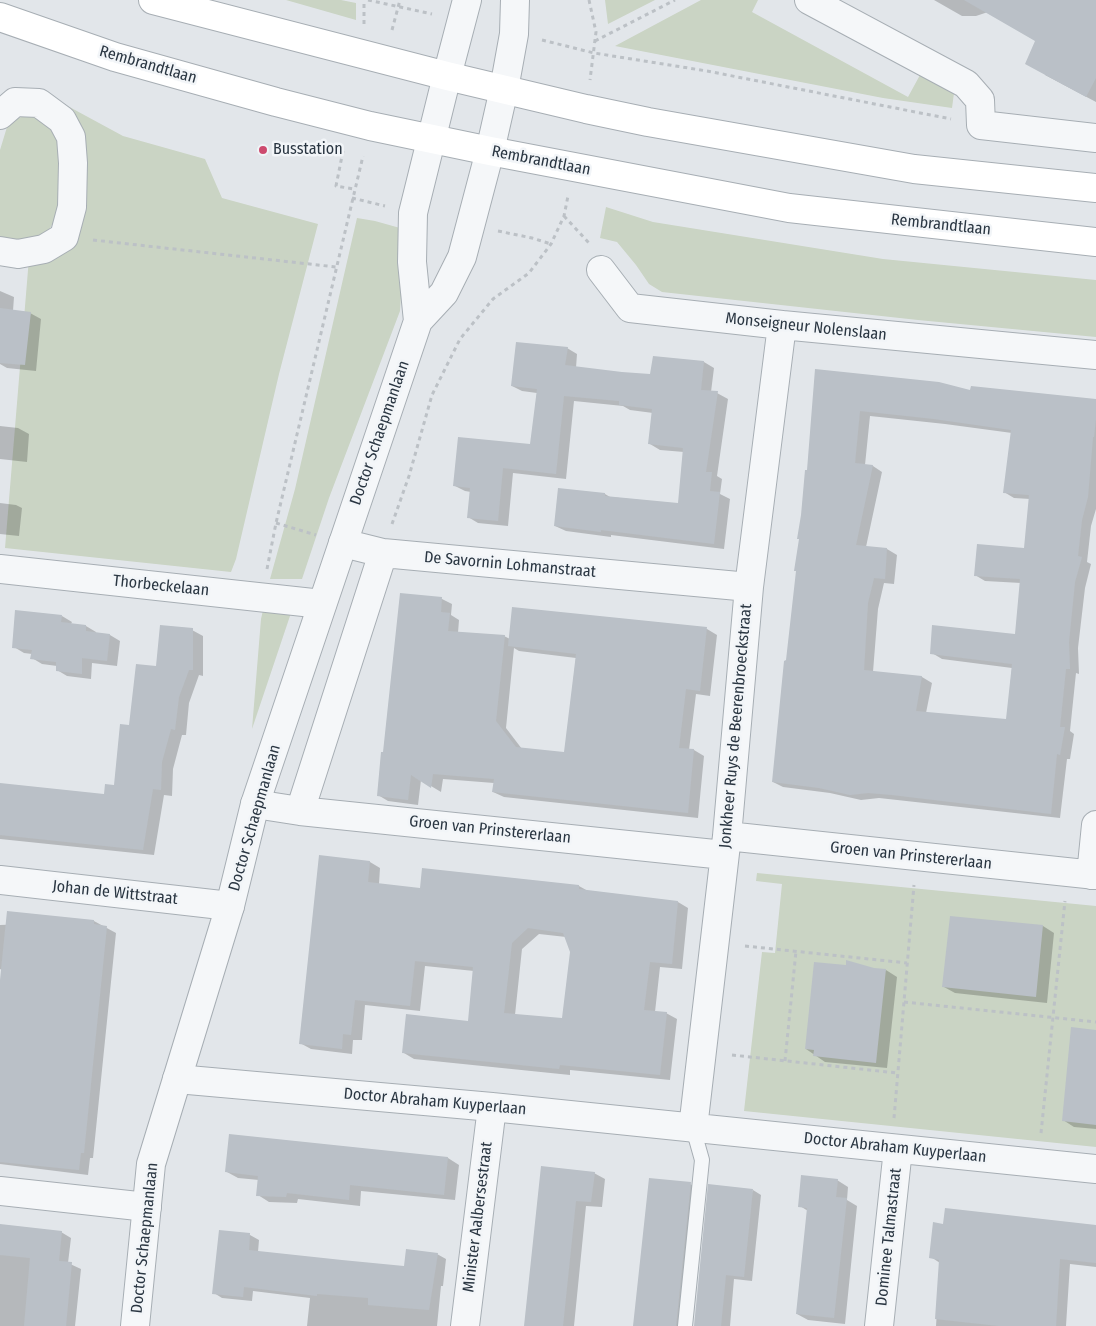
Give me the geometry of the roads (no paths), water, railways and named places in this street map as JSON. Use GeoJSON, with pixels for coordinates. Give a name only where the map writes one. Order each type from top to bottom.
{"type":"FeatureCollection","features":[{"type":"Feature","properties":{"kind":"main road"},"geometry":{"type":"LineString","coordinates":[[153,0],[447,76],[648,122],[914,168],[1096,188]]}},
{"type":"Feature","properties":{"kind":"main road","name":"Rembrandtlaan"},"geometry":{"type":"LineString","coordinates":[[0,17],[115,57],[284,104],[370,126],[490,151],[789,208],[1096,242]]}},
{"type":"Feature","properties":{"kind":"street","name":"Doctor Schaepmanlaan"},"geometry":{"type":"LineString","coordinates":[[135,1326],[151,1164],[230,906],[255,804],[418,321],[444,293],[462,257],[504,89],[514,34],[516,0]]}},
{"type":"Feature","properties":{"kind":"street"},"geometry":{"type":"LineString","coordinates":[[809,0],[966,84],[980,100],[981,125],[1096,138]]}},
{"type":"Feature","properties":{"kind":"street","name":"Doctor Schaepmanlaan"},"geometry":{"type":"LineString","coordinates":[[418,321],[412,262],[413,213],[465,10]]}},
{"type":"Feature","properties":{"kind":"street"},"geometry":{"type":"LineString","coordinates":[[0,115],[15,102],[39,103],[62,120],[71,137],[72,163],[72,207],[64,237],[44,249],[18,254],[0,250]]}},
{"type":"Feature","properties":{"kind":"street","name":"Monseigneur Nolenslaan"},"geometry":{"type":"LineString","coordinates":[[601,270],[630,308],[782,325],[1096,355]]}},
{"type":"Feature","properties":{"kind":"street","name":"Jonkheer Ruys de Beerenbroeckstraat"},"geometry":{"type":"LineString","coordinates":[[693,1128],[725,846],[749,587],[782,325]]}},
{"type":"Feature","properties":{"kind":"street","name":"De Savornin Lohmanstraat"},"geometry":{"type":"LineString","coordinates":[[342,543],[383,553],[749,587]]}},
{"type":"Feature","properties":{"kind":"street"},"geometry":{"type":"LineString","coordinates":[[300,811],[383,553]]}},
{"type":"Feature","properties":{"kind":"street","name":"Thorbeckelaan"},"geometry":{"type":"LineString","coordinates":[[0,569],[322,604]]}},
{"type":"Feature","properties":{"kind":"street","name":"Groen van Prinstererlaan"},"geometry":{"type":"LineString","coordinates":[[255,804],[300,811],[725,846],[917,857],[1085,874]]}},
{"type":"Feature","properties":{"kind":"street"},"geometry":{"type":"LineString","coordinates":[[1085,874],[1096,826]]}},
{"type":"Feature","properties":{"kind":"street","name":"Johan de Wittstraat"},"geometry":{"type":"LineString","coordinates":[[0,880],[230,906]]}},
{"type":"Feature","properties":{"kind":"street","name":"Doctor Abraham Kuyperlaan"},"geometry":{"type":"LineString","coordinates":[[177,1079],[492,1107],[1096,1169]]}},
{"type":"Feature","properties":{"kind":"street","name":"Minister Aalbersestraat"},"geometry":{"type":"LineString","coordinates":[[465,1326],[492,1107]]}},
{"type":"Feature","properties":{"kind":"street","name":"Dominee Talmastraat"},"geometry":{"type":"LineString","coordinates":[[879,1326],[895,1148]]}},
{"type":"Feature","properties":{"kind":"street"},"geometry":{"type":"LineString","coordinates":[[0,1191],[147,1207]]}},
{"type":"Feature","properties":{"kind":"lane"},"geometry":{"type":"LineString","coordinates":[[685,1326],[702,1160],[693,1128]]}},
{"type":"Feature","properties":{"kind":"place","name":"Busstation"},"geometry":{"type":"Point","coordinates":[263,150]}}]}
